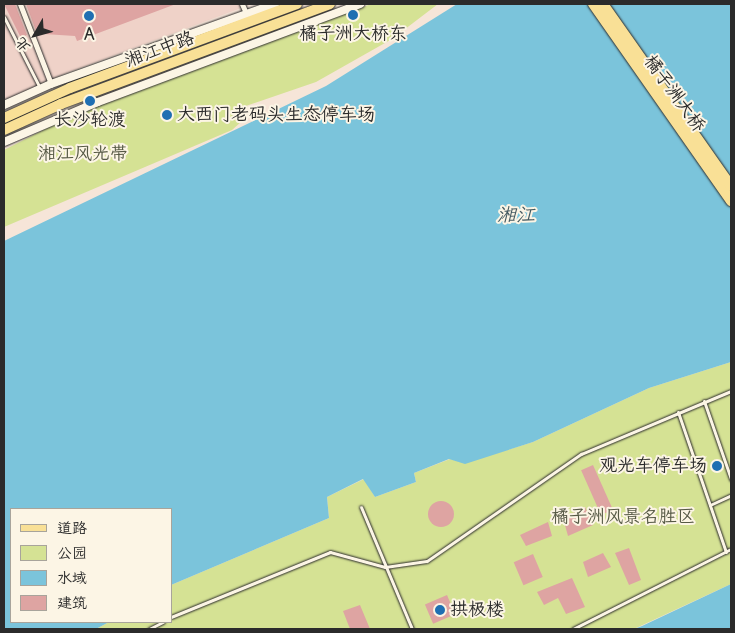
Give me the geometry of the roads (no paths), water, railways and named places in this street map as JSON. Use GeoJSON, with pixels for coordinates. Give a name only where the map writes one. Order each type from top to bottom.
{"type":"FeatureCollection","features":[{"type":"Feature","properties":{"kind":"main road","name":"湘江中路"},"geometry":{"type":"LineString","coordinates":[[4,118],[70,88],[297,4]]}},
{"type":"Feature","properties":{"kind":"main road","name":"湘江中路"},"geometry":{"type":"LineString","coordinates":[[4,130],[61,104],[330,4]]}},
{"type":"Feature","properties":{"kind":"main road","name":"橘子洲大桥"},"geometry":{"type":"LineString","coordinates":[[593,4],[731,201]]}},
{"type":"Feature","properties":{"kind":"main road","name":"橘子洲大桥"},"geometry":{"type":"LineString","coordinates":[[603,4],[731,186]]}},
{"type":"Feature","properties":{"kind":"street"},"geometry":{"type":"LineString","coordinates":[[20,4],[51,84]]}},
{"type":"Feature","properties":{"kind":"street"},"geometry":{"type":"LineString","coordinates":[[242,4],[247,14]]}},
{"type":"Feature","properties":{"kind":"street","name":"湘江中路"},"geometry":{"type":"LineString","coordinates":[[4,105],[51,84],[275,4]]}},
{"type":"Feature","properties":{"kind":"street"},"geometry":{"type":"LineString","coordinates":[[4,142],[98,102],[360,4]]}},
{"type":"Feature","properties":{"kind":"lane"},"geometry":{"type":"LineString","coordinates":[[4,17],[40,89]]}},
{"type":"Feature","properties":{"kind":"lane"},"geometry":{"type":"LineString","coordinates":[[172,617],[330,552],[385,567],[427,561],[581,454],[731,391]]}},
{"type":"Feature","properties":{"kind":"lane"},"geometry":{"type":"LineString","coordinates":[[704,401],[731,479]]}},
{"type":"Feature","properties":{"kind":"lane"},"geometry":{"type":"LineString","coordinates":[[678,412],[726,552]]}},
{"type":"Feature","properties":{"kind":"lane"},"geometry":{"type":"LineString","coordinates":[[710,505],[731,496]]}},
{"type":"Feature","properties":{"kind":"lane"},"geometry":{"type":"LineString","coordinates":[[361,507],[412,629]]}},
{"type":"Feature","properties":{"kind":"lane"},"geometry":{"type":"LineString","coordinates":[[573,629],[731,549]]}},
{"type":"Feature","properties":{"kind":"lane"},"geometry":{"type":"LineString","coordinates":[[149,629],[161,623]]}},
{"type":"Feature","properties":{"kind":"water","name":"湘江"},"geometry":{"type":"Polygon","coordinates":[[[457,4],[731,4],[731,362],[649,388],[533,442],[465,464],[449,459],[414,473],[416,482],[375,497],[363,479],[327,497],[329,518],[172,585],[172,508],[10,508],[10,623],[107,623],[96,629],[4,629],[4,241],[326,86],[457,4]]]}},
{"type":"Feature","properties":{"kind":"water"},"geometry":{"type":"Polygon","coordinates":[[[731,584],[731,629],[634,629],[642,626],[731,584]]]}},
{"type":"Feature","properties":{"kind":"place","name":"橘子洲大桥东"},"geometry":{"type":"Point","coordinates":[353,15]}},
{"type":"Feature","properties":{"kind":"place","name":"A"},"geometry":{"type":"Point","coordinates":[89,16]}},
{"type":"Feature","properties":{"kind":"place","name":"长沙轮渡"},"geometry":{"type":"Point","coordinates":[90,101]}},
{"type":"Feature","properties":{"kind":"place","name":"大西门老码头生态停车场"},"geometry":{"type":"Point","coordinates":[167,115]}},
{"type":"Feature","properties":{"kind":"place","name":"观光车停车场"},"geometry":{"type":"Point","coordinates":[717,466]}},
{"type":"Feature","properties":{"kind":"place","name":"拱极楼"},"geometry":{"type":"Point","coordinates":[440,610]}},
{"type":"Feature","properties":{"kind":"park label","name":"湘江风光带"},"geometry":{"type":"Point","coordinates":[83,154]}},
{"type":"Feature","properties":{"kind":"park label","name":"橘子洲风景名胜区"},"geometry":{"type":"Point","coordinates":[623,517]}}]}
